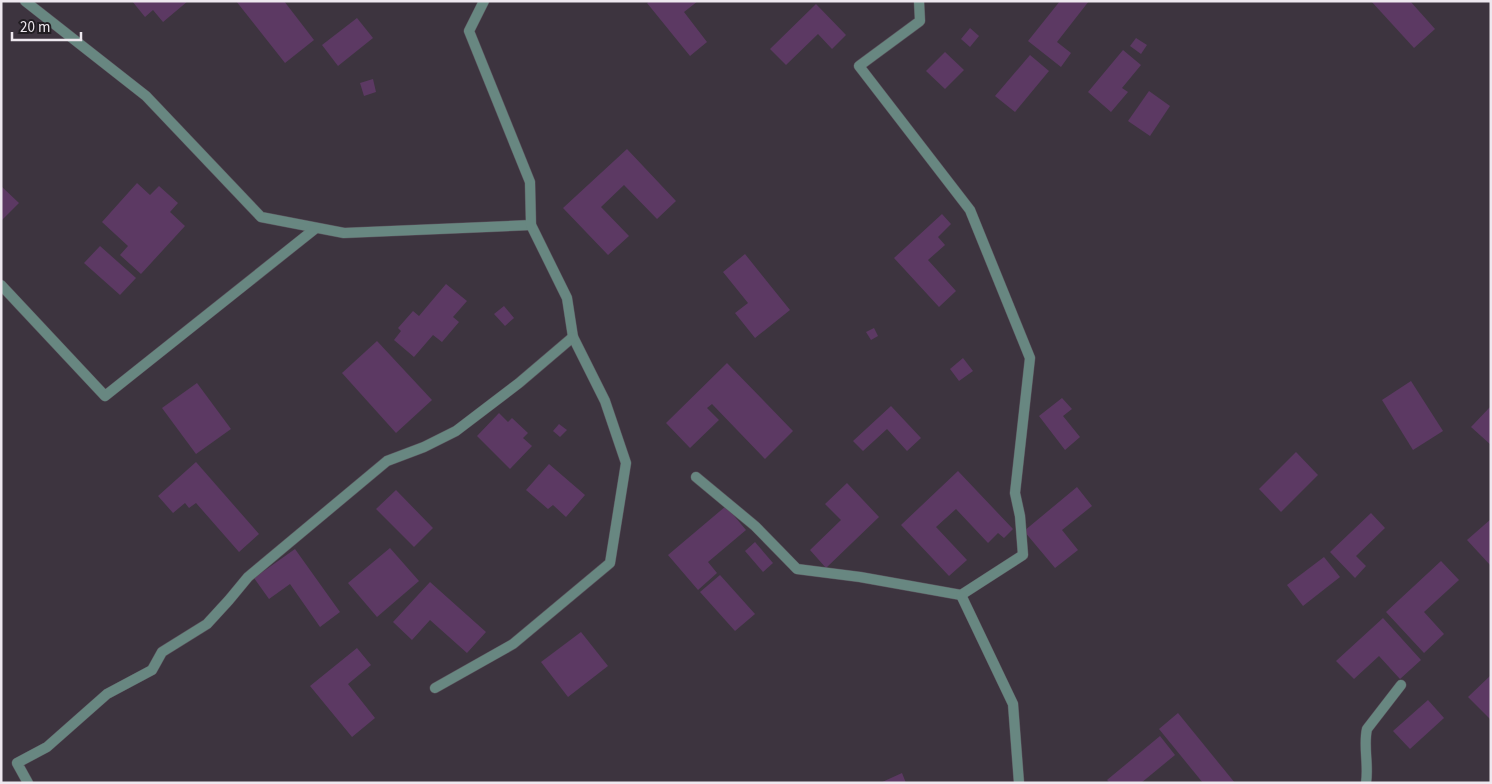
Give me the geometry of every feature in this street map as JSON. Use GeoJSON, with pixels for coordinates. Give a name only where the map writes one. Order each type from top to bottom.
{"type":"FeatureCollection","features":[{"type":"Feature","properties":{"kind":"street"},"geometry":{"type":"LineString","coordinates":[[25,1],[146,96],[261,217],[344,233],[532,225]]}},
{"type":"Feature","properties":{"kind":"street"},"geometry":{"type":"LineString","coordinates":[[435,688],[513,644],[610,563],[626,464],[604,401],[574,337],[567,298],[532,225],[530,182],[469,30],[484,1]]}},
{"type":"Feature","properties":{"kind":"street"},"geometry":{"type":"LineString","coordinates":[[696,477],[755,526],[797,570],[860,577],[961,595],[1023,555],[1020,516],[1015,493],[1030,358],[970,210],[858,66],[920,21],[919,1]]}},
{"type":"Feature","properties":{"kind":"street"},"geometry":{"type":"LineString","coordinates":[[1,284],[105,396],[316,228]]}},
{"type":"Feature","properties":{"kind":"street"},"geometry":{"type":"LineString","coordinates":[[28,783],[17,763],[47,747],[107,694],[152,670],[162,652],[207,624],[248,577],[387,461],[424,447],[456,431],[519,384],[574,337]]}},
{"type":"Feature","properties":{"kind":"street"},"geometry":{"type":"LineString","coordinates":[[961,595],[1013,704],[1019,783]]}},
{"type":"Feature","properties":{"kind":"street"},"geometry":{"type":"LineString","coordinates":[[1366,783],[1368,770],[1367,729],[1401,685]]}},
{"type":"Feature","properties":{"kind":"building"},"geometry":{"type":"Polygon","coordinates":[[[132,1],[188,1],[163,22],[153,10],[145,17],[132,1]]]}},
{"type":"Feature","properties":{"kind":"building"},"geometry":{"type":"Polygon","coordinates":[[[236,1],[284,1],[314,40],[285,63],[236,1]]]}},
{"type":"Feature","properties":{"kind":"building"},"geometry":{"type":"Polygon","coordinates":[[[650,1],[698,1],[684,12],[707,42],[690,56],[647,3],[650,1]]]}},
{"type":"Feature","properties":{"kind":"building"},"geometry":{"type":"Polygon","coordinates":[[[1060,1],[1089,1],[1057,42],[1071,53],[1061,67],[1028,41],[1060,1]]]}},
{"type":"Feature","properties":{"kind":"building"},"geometry":{"type":"Polygon","coordinates":[[[1371,1],[1410,1],[1435,29],[1414,48],[1371,1]]]}},
{"type":"Feature","properties":{"kind":"building"},"geometry":{"type":"Polygon","coordinates":[[[816,4],[846,35],[832,49],[818,34],[786,65],[770,49],[816,4]]]}},
{"type":"Feature","properties":{"kind":"building"},"geometry":{"type":"Polygon","coordinates":[[[357,18],[373,38],[338,66],[322,45],[357,18]]]}},
{"type":"Feature","properties":{"kind":"building"},"geometry":{"type":"Polygon","coordinates":[[[970,28],[979,36],[970,47],[961,39],[970,28]]]}},
{"type":"Feature","properties":{"kind":"building"},"geometry":{"type":"Polygon","coordinates":[[[1136,38],[1147,45],[1141,54],[1130,46],[1136,38]]]}},
{"type":"Feature","properties":{"kind":"building"},"geometry":{"type":"Polygon","coordinates":[[[1123,50],[1141,65],[1122,88],[1128,92],[1111,112],[1088,92],[1123,50]]]}},
{"type":"Feature","properties":{"kind":"building"},"geometry":{"type":"Polygon","coordinates":[[[945,52],[964,70],[945,89],[926,71],[945,52]]]}},
{"type":"Feature","properties":{"kind":"building"},"geometry":{"type":"Polygon","coordinates":[[[1030,55],[1049,71],[1015,112],[995,96],[1030,55]]]}},
{"type":"Feature","properties":{"kind":"building"},"geometry":{"type":"Polygon","coordinates":[[[373,79],[376,92],[364,96],[360,83],[373,79]]]}},
{"type":"Feature","properties":{"kind":"building"},"geometry":{"type":"Polygon","coordinates":[[[1149,91],[1170,106],[1150,136],[1128,121],[1149,91]]]}},
{"type":"Feature","properties":{"kind":"building"},"geometry":{"type":"Polygon","coordinates":[[[627,149],[676,201],[657,219],[624,185],[601,207],[629,236],[608,255],[563,208],[627,149]]]}},
{"type":"Feature","properties":{"kind":"building"},"geometry":{"type":"Polygon","coordinates":[[[137,183],[150,195],[159,186],[178,203],[170,212],[185,226],[141,274],[120,255],[128,246],[102,222],[137,183]]]}},
{"type":"Feature","properties":{"kind":"building"},"geometry":{"type":"Polygon","coordinates":[[[1,186],[19,203],[1,221],[1,186]]]}},
{"type":"Feature","properties":{"kind":"building"},"geometry":{"type":"Polygon","coordinates":[[[942,214],[951,224],[938,237],[945,245],[928,260],[956,291],[939,307],[894,258],[942,214]]]}},
{"type":"Feature","properties":{"kind":"building"},"geometry":{"type":"Polygon","coordinates":[[[100,246],[136,278],[120,295],[84,263],[100,246]]]}},
{"type":"Feature","properties":{"kind":"building"},"geometry":{"type":"Polygon","coordinates":[[[745,254],[790,310],[755,338],[735,313],[748,303],[723,272],[745,254]]]}},
{"type":"Feature","properties":{"kind":"building"},"geometry":{"type":"Polygon","coordinates":[[[446,284],[467,301],[453,317],[459,322],[442,342],[433,335],[414,357],[394,340],[401,331],[398,328],[413,311],[419,316],[446,284]]]}},
{"type":"Feature","properties":{"kind":"building"},"geometry":{"type":"Polygon","coordinates":[[[504,306],[514,318],[505,326],[494,314],[504,306]]]}},
{"type":"Feature","properties":{"kind":"building"},"geometry":{"type":"Polygon","coordinates":[[[874,328],[878,336],[871,340],[866,332],[874,328]]]}},
{"type":"Feature","properties":{"kind":"building"},"geometry":{"type":"Polygon","coordinates":[[[377,341],[432,400],[396,433],[342,373],[377,341]]]}},
{"type":"Feature","properties":{"kind":"building"},"geometry":{"type":"Polygon","coordinates":[[[963,358],[973,371],[959,381],[950,369],[963,358]]]}},
{"type":"Feature","properties":{"kind":"building"},"geometry":{"type":"Polygon","coordinates":[[[727,363],[793,431],[765,459],[712,404],[707,408],[719,420],[690,448],[666,423],[727,363]]]}},
{"type":"Feature","properties":{"kind":"building"},"geometry":{"type":"Polygon","coordinates":[[[1411,381],[1443,431],[1413,450],[1382,400],[1411,381]]]}},
{"type":"Feature","properties":{"kind":"building"},"geometry":{"type":"Polygon","coordinates":[[[197,383],[231,429],[196,454],[162,408],[197,383]]]}},
{"type":"Feature","properties":{"kind":"building"},"geometry":{"type":"Polygon","coordinates":[[[1062,398],[1072,409],[1063,416],[1080,437],[1065,450],[1039,416],[1062,398]]]}},
{"type":"Feature","properties":{"kind":"building"},"geometry":{"type":"Polygon","coordinates":[[[891,406],[921,438],[907,451],[887,429],[863,451],[853,441],[891,406]]]}},
{"type":"Feature","properties":{"kind":"building"},"geometry":{"type":"Polygon","coordinates":[[[1491,406],[1491,445],[1471,427],[1491,406]]]}},
{"type":"Feature","properties":{"kind":"building"},"geometry":{"type":"Polygon","coordinates":[[[499,413],[508,422],[512,418],[528,433],[523,438],[532,446],[510,469],[477,436],[499,413]]]}},
{"type":"Feature","properties":{"kind":"building"},"geometry":{"type":"Polygon","coordinates":[[[559,424],[567,430],[560,437],[553,431],[559,424]]]}},
{"type":"Feature","properties":{"kind":"building"},"geometry":{"type":"Polygon","coordinates":[[[1296,452],[1318,475],[1281,512],[1259,489],[1296,452]]]}},
{"type":"Feature","properties":{"kind":"building"},"geometry":{"type":"Polygon","coordinates":[[[196,462],[259,534],[239,552],[196,503],[189,508],[185,503],[173,513],[158,496],[196,462]]]}},
{"type":"Feature","properties":{"kind":"building"},"geometry":{"type":"Polygon","coordinates":[[[549,464],[585,495],[566,517],[553,505],[548,509],[526,490],[549,464]]]}},
{"type":"Feature","properties":{"kind":"building"},"geometry":{"type":"Polygon","coordinates":[[[958,471],[1013,529],[1004,538],[998,533],[988,543],[956,509],[936,527],[967,560],[949,576],[901,525],[958,471]]]}},
{"type":"Feature","properties":{"kind":"building"},"geometry":{"type":"Polygon","coordinates":[[[847,483],[879,517],[826,568],[810,550],[841,520],[825,504],[847,483]]]}},
{"type":"Feature","properties":{"kind":"building"},"geometry":{"type":"Polygon","coordinates":[[[1077,487],[1092,506],[1062,530],[1078,550],[1055,568],[1024,531],[1077,487]]]}},
{"type":"Feature","properties":{"kind":"building"},"geometry":{"type":"Polygon","coordinates":[[[396,490],[433,528],[414,547],[376,509],[396,490]]]}},
{"type":"Feature","properties":{"kind":"building"},"geometry":{"type":"Polygon","coordinates":[[[726,506],[746,530],[708,562],[717,573],[698,590],[668,555],[726,506]]]}},
{"type":"Feature","properties":{"kind":"building"},"geometry":{"type":"Polygon","coordinates":[[[1371,513],[1385,528],[1356,556],[1366,566],[1355,578],[1330,552],[1371,513]]]}},
{"type":"Feature","properties":{"kind":"building"},"geometry":{"type":"Polygon","coordinates":[[[1491,519],[1491,566],[1467,540],[1491,519]]]}},
{"type":"Feature","properties":{"kind":"building"},"geometry":{"type":"Polygon","coordinates":[[[755,542],[773,563],[763,572],[745,551],[755,542]]]}},
{"type":"Feature","properties":{"kind":"building"},"geometry":{"type":"Polygon","coordinates":[[[390,548],[419,581],[377,617],[348,583],[390,548]]]}},
{"type":"Feature","properties":{"kind":"building"},"geometry":{"type":"Polygon","coordinates":[[[295,549],[340,612],[320,627],[290,584],[269,599],[254,578],[295,549]]]}},
{"type":"Feature","properties":{"kind":"building"},"geometry":{"type":"Polygon","coordinates":[[[1324,557],[1340,577],[1303,606],[1287,585],[1324,557]]]}},
{"type":"Feature","properties":{"kind":"building"},"geometry":{"type":"Polygon","coordinates":[[[1441,561],[1459,580],[1424,612],[1444,634],[1424,653],[1386,612],[1441,561]]]}},
{"type":"Feature","properties":{"kind":"building"},"geometry":{"type":"Polygon","coordinates":[[[720,575],[755,614],[735,631],[700,592],[720,575]]]}},
{"type":"Feature","properties":{"kind":"building"},"geometry":{"type":"Polygon","coordinates":[[[430,582],[486,632],[467,653],[430,620],[412,640],[393,622],[430,582]]]}},
{"type":"Feature","properties":{"kind":"building"},"geometry":{"type":"Polygon","coordinates":[[[1383,618],[1421,660],[1400,679],[1379,656],[1354,679],[1336,661],[1383,618]]]}},
{"type":"Feature","properties":{"kind":"building"},"geometry":{"type":"Polygon","coordinates":[[[581,632],[608,666],[568,697],[541,662],[581,632]]]}},
{"type":"Feature","properties":{"kind":"building"},"geometry":{"type":"Polygon","coordinates":[[[357,648],[371,665],[348,684],[375,718],[352,737],[310,686],[357,648]]]}},
{"type":"Feature","properties":{"kind":"building"},"geometry":{"type":"Polygon","coordinates":[[[1491,675],[1491,720],[1468,697],[1491,675]]]}},
{"type":"Feature","properties":{"kind":"building"},"geometry":{"type":"Polygon","coordinates":[[[1428,700],[1444,718],[1410,749],[1393,731],[1428,700]]]}},
{"type":"Feature","properties":{"kind":"building"},"geometry":{"type":"Polygon","coordinates":[[[1178,713],[1235,783],[1203,783],[1159,729],[1178,713]]]}},
{"type":"Feature","properties":{"kind":"building"},"geometry":{"type":"Polygon","coordinates":[[[1160,736],[1175,755],[1141,783],[1110,783],[1107,780],[1160,736]]]}},
{"type":"Feature","properties":{"kind":"building"},"geometry":{"type":"Polygon","coordinates":[[[902,773],[906,783],[880,783],[902,773]]]}}]}
